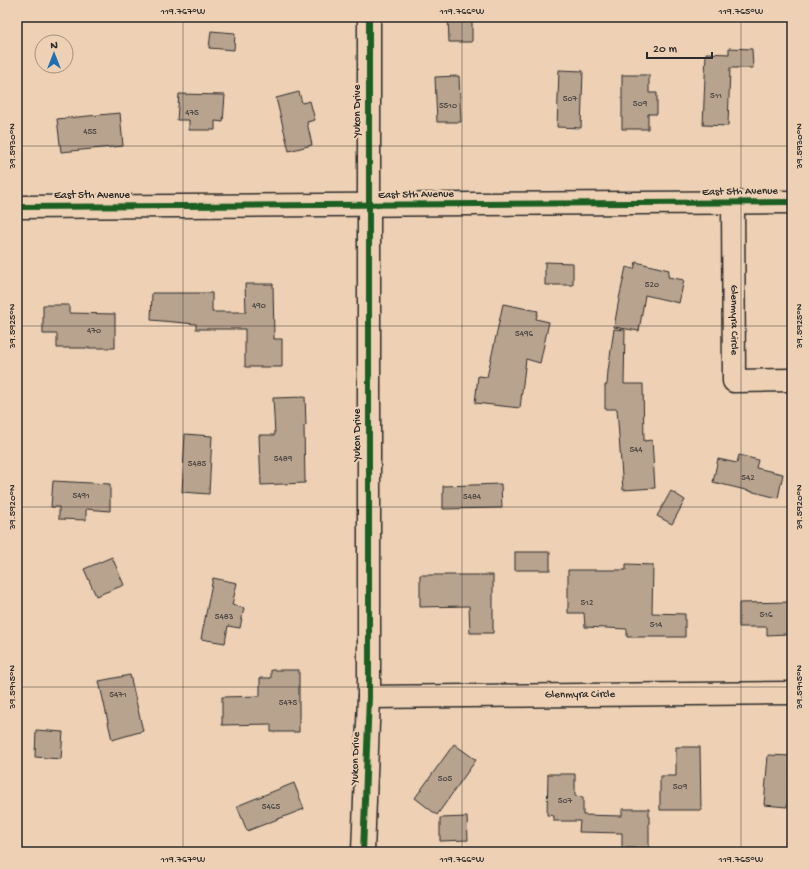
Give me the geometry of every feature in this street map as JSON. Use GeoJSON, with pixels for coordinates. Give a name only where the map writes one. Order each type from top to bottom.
{"type":"FeatureCollection","features":[{"type":"Feature","properties":{"kind":"street","name":"Yukon Drive"},"geometry":{"type":"LineString","coordinates":[[363,852],[368,697],[369,17]]}},
{"type":"Feature","properties":{"kind":"street","name":"Glenmyra Circle"},"geometry":{"type":"LineString","coordinates":[[733,202],[734,381],[792,380]]}},
{"type":"Feature","properties":{"kind":"street","name":"East 5th Avenue"},"geometry":{"type":"LineString","coordinates":[[17,207],[792,202]]}},
{"type":"Feature","properties":{"kind":"street","name":"Glenmyra Circle"},"geometry":{"type":"LineString","coordinates":[[368,697],[792,693]]}},
{"type":"Feature","properties":{"kind":"building"},"geometry":{"type":"Polygon","coordinates":[[[448,17],[472,17],[472,42],[449,42],[448,17]]]}},
{"type":"Feature","properties":{"kind":"building"},"geometry":{"type":"Polygon","coordinates":[[[211,31],[235,33],[234,50],[209,48],[211,31]]]}},
{"type":"Feature","properties":{"kind":"building"},"geometry":{"type":"Polygon","coordinates":[[[729,48],[752,49],[753,68],[730,68],[728,126],[703,125],[706,53],[729,54],[729,48]]]}},
{"type":"Feature","properties":{"kind":"building"},"geometry":{"type":"Polygon","coordinates":[[[559,70],[583,71],[581,128],[557,127],[559,70]]]}},
{"type":"Feature","properties":{"kind":"building"},"geometry":{"type":"Polygon","coordinates":[[[622,75],[649,75],[649,93],[657,93],[657,114],[648,114],[648,129],[622,129],[622,75]]]}},
{"type":"Feature","properties":{"kind":"building"},"geometry":{"type":"Polygon","coordinates":[[[459,76],[461,122],[437,122],[435,77],[459,76]]]}},
{"type":"Feature","properties":{"kind":"building"},"geometry":{"type":"Polygon","coordinates":[[[299,92],[302,103],[310,101],[315,120],[307,122],[312,145],[289,151],[276,98],[299,92]]]}},
{"type":"Feature","properties":{"kind":"building"},"geometry":{"type":"Polygon","coordinates":[[[179,94],[225,95],[223,122],[215,121],[215,130],[189,130],[189,120],[177,120],[179,94]]]}},
{"type":"Feature","properties":{"kind":"building"},"geometry":{"type":"Polygon","coordinates":[[[120,113],[123,146],[61,152],[57,119],[120,113]]]}},
{"type":"Feature","properties":{"kind":"building"},"geometry":{"type":"Polygon","coordinates":[[[545,262],[573,263],[573,285],[545,285],[545,262]]]}},
{"type":"Feature","properties":{"kind":"building"},"geometry":{"type":"Polygon","coordinates":[[[636,262],[669,270],[668,277],[684,280],[679,303],[645,295],[639,331],[614,327],[626,267],[634,269],[636,262]]]}},
{"type":"Feature","properties":{"kind":"building"},"geometry":{"type":"Polygon","coordinates":[[[245,284],[273,284],[274,339],[282,339],[282,367],[245,367],[245,329],[196,329],[196,324],[151,320],[152,293],[212,293],[212,312],[246,312],[245,284]]]}},
{"type":"Feature","properties":{"kind":"building"},"geometry":{"type":"Polygon","coordinates":[[[503,304],[538,311],[536,319],[549,322],[540,363],[526,359],[520,408],[475,403],[478,376],[487,377],[503,304]]]}},
{"type":"Feature","properties":{"kind":"building"},"geometry":{"type":"Polygon","coordinates":[[[43,305],[69,305],[69,313],[115,314],[115,348],[57,348],[57,334],[43,334],[43,305]]]}},
{"type":"Feature","properties":{"kind":"building"},"geometry":{"type":"Polygon","coordinates":[[[614,329],[625,330],[624,384],[643,384],[644,441],[652,440],[655,488],[623,490],[617,409],[605,409],[605,385],[607,385],[614,329]]]}},
{"type":"Feature","properties":{"kind":"building"},"geometry":{"type":"Polygon","coordinates":[[[305,397],[305,483],[261,485],[259,435],[275,435],[273,398],[305,397]]]}},
{"type":"Feature","properties":{"kind":"building"},"geometry":{"type":"Polygon","coordinates":[[[185,434],[212,436],[209,494],[182,492],[185,434]]]}},
{"type":"Feature","properties":{"kind":"building"},"geometry":{"type":"Polygon","coordinates":[[[739,455],[758,460],[756,468],[783,474],[778,498],[713,482],[718,459],[737,463],[739,455]]]}},
{"type":"Feature","properties":{"kind":"building"},"geometry":{"type":"Polygon","coordinates":[[[53,481],[110,484],[110,511],[86,509],[86,520],[59,519],[59,507],[51,507],[53,481]]]}},
{"type":"Feature","properties":{"kind":"building"},"geometry":{"type":"Polygon","coordinates":[[[501,484],[502,508],[443,509],[443,486],[501,484]]]}},
{"type":"Feature","properties":{"kind":"building"},"geometry":{"type":"Polygon","coordinates":[[[671,491],[685,500],[672,524],[657,516],[671,491]]]}},
{"type":"Feature","properties":{"kind":"building"},"geometry":{"type":"Polygon","coordinates":[[[515,552],[550,552],[550,570],[515,570],[515,552]]]}},
{"type":"Feature","properties":{"kind":"building"},"geometry":{"type":"Polygon","coordinates":[[[112,557],[124,585],[96,596],[84,569],[112,557]]]}},
{"type":"Feature","properties":{"kind":"building"},"geometry":{"type":"Polygon","coordinates":[[[626,564],[653,565],[652,613],[685,614],[685,637],[627,637],[627,629],[585,627],[584,613],[568,613],[568,570],[626,570],[626,564]]]}},
{"type":"Feature","properties":{"kind":"building"},"geometry":{"type":"Polygon","coordinates":[[[420,575],[493,575],[493,633],[470,633],[469,606],[420,607],[420,575]]]}},
{"type":"Feature","properties":{"kind":"building"},"geometry":{"type":"Polygon","coordinates":[[[213,578],[237,583],[232,605],[244,608],[240,628],[228,626],[225,643],[201,639],[213,578]]]}},
{"type":"Feature","properties":{"kind":"building"},"geometry":{"type":"Polygon","coordinates":[[[792,602],[792,626],[787,626],[787,634],[767,635],[767,627],[739,627],[739,603],[792,602]]]}},
{"type":"Feature","properties":{"kind":"building"},"geometry":{"type":"Polygon","coordinates":[[[271,670],[299,670],[299,732],[271,732],[271,724],[222,725],[222,697],[260,696],[260,678],[271,678],[271,670]]]}},
{"type":"Feature","properties":{"kind":"building"},"geometry":{"type":"Polygon","coordinates":[[[130,675],[143,731],[112,740],[99,681],[130,675]]]}},
{"type":"Feature","properties":{"kind":"building"},"geometry":{"type":"Polygon","coordinates":[[[36,730],[63,732],[61,759],[35,757],[36,730]]]}},
{"type":"Feature","properties":{"kind":"building"},"geometry":{"type":"Polygon","coordinates":[[[454,744],[476,760],[437,815],[415,798],[454,744]]]}},
{"type":"Feature","properties":{"kind":"building"},"geometry":{"type":"Polygon","coordinates":[[[676,747],[700,747],[701,810],[660,810],[660,776],[676,776],[676,747]]]}},
{"type":"Feature","properties":{"kind":"building"},"geometry":{"type":"Polygon","coordinates":[[[768,755],[791,756],[787,807],[764,805],[768,755]]]}},
{"type":"Feature","properties":{"kind":"building"},"geometry":{"type":"Polygon","coordinates":[[[548,774],[575,774],[575,796],[583,797],[583,815],[622,816],[622,809],[649,809],[649,848],[622,848],[622,833],[579,832],[580,821],[554,821],[554,816],[547,815],[548,774]]]}},
{"type":"Feature","properties":{"kind":"building"},"geometry":{"type":"Polygon","coordinates":[[[294,783],[304,809],[247,831],[237,806],[294,783]]]}},
{"type":"Feature","properties":{"kind":"building"},"geometry":{"type":"Polygon","coordinates":[[[467,817],[468,840],[440,841],[440,818],[467,817]]]}},
{"type":"Feature","properties":{"kind":"cycle path"},"geometry":{"type":"LineString","coordinates":[[363,852],[369,697],[369,17]]}},
{"type":"Feature","properties":{"kind":"cycle path"},"geometry":{"type":"LineString","coordinates":[[17,207],[792,202]]}}]}
